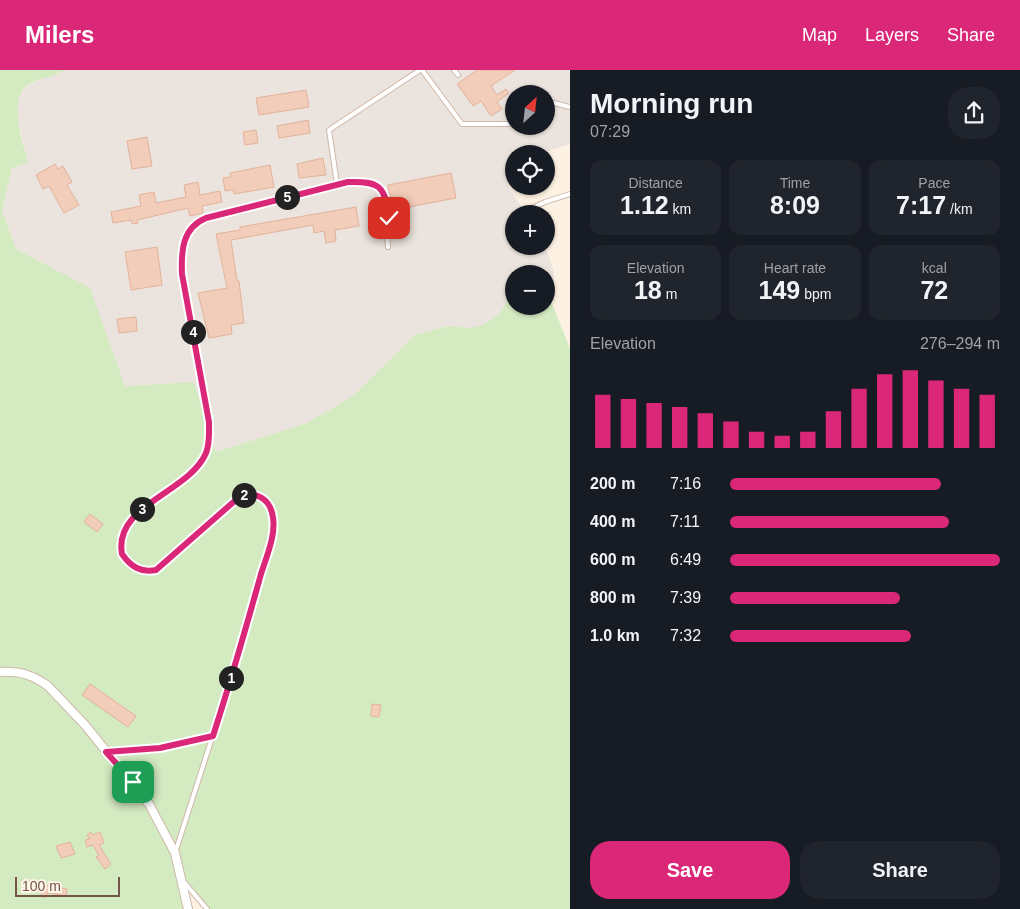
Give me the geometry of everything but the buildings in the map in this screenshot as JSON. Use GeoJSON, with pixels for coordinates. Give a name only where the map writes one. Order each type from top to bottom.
{"type":"FeatureCollection","features":[{"type":"Feature","properties":{"kind":"street"},"geometry":{"type":"LineString","coordinates":[[0,672],[20,672],[34,676],[48,686],[149,804],[175,853],[188,909]]}},
{"type":"Feature","properties":{"kind":"lane"},"geometry":{"type":"LineString","coordinates":[[337,184],[329,130],[421,70],[462,124],[505,124]]}},
{"type":"Feature","properties":{"kind":"lane"},"geometry":{"type":"LineString","coordinates":[[454,70],[458,75]]}},
{"type":"Feature","properties":{"kind":"lane"},"geometry":{"type":"LineString","coordinates":[[555,103],[570,107]]}},
{"type":"Feature","properties":{"kind":"lane"},"geometry":{"type":"LineString","coordinates":[[175,853],[213,736],[273,528],[271,508],[266,501],[253,494],[245,494],[238,498],[156,570],[146,572],[136,568],[127,562],[122,554],[122,533],[129,522],[140,511],[192,474],[206,454],[208,446],[209,422],[187,304],[181,252],[188,233],[202,220],[337,184],[369,182],[378,186],[385,193],[389,218],[387,232],[388,247]]}},
{"type":"Feature","properties":{"kind":"lane"},"geometry":{"type":"LineString","coordinates":[[539,205],[570,194]]}},
{"type":"Feature","properties":{"kind":"lane"},"geometry":{"type":"LineString","coordinates":[[106,752],[160,748],[213,736]]}},
{"type":"Feature","properties":{"kind":"lane"},"geometry":{"type":"LineString","coordinates":[[181,879],[207,909]]}},
{"type":"Feature","properties":{"kind":"shaded area"},"geometry":{"type":"Polygon","coordinates":[[[64,70],[570,70],[570,144],[555,149],[555,145],[505,145],[505,195],[514,195],[520,205],[505,205],[505,255],[548,255],[552,265],[505,265],[505,304],[500,314],[485,324],[471,328],[448,326],[415,335],[353,396],[307,423],[216,452],[194,382],[125,386],[90,289],[16,249],[2,210],[12,168],[28,162],[16,111],[21,93],[30,84],[64,70]]]}},
{"type":"Feature","properties":{"kind":"green space"},"geometry":{"type":"Polygon","coordinates":[[[0,70],[64,70],[31,83],[23,89],[19,98],[18,120],[28,162],[12,168],[2,210],[16,249],[90,288],[125,386],[194,382],[216,452],[307,423],[353,396],[415,335],[448,326],[471,328],[485,324],[500,314],[505,304],[505,315],[555,315],[555,311],[570,349],[570,909],[207,909],[182,880],[188,909],[0,909],[0,675],[19,676],[51,685],[27,673],[0,669],[0,70]]]}},
{"type":"Feature","properties":{"kind":"route"},"geometry":{"type":"LineString","coordinates":[[133,782],[106,752],[141,751],[213,736],[230,685],[265,561],[274,519],[271,508],[266,501],[259,496],[245,494],[238,498],[156,570],[146,572],[136,568],[127,562],[122,554],[122,533],[129,522],[140,511],[192,474],[206,454],[208,446],[209,422],[182,274],[181,252],[185,238],[192,228],[206,218],[348,182],[369,182],[378,186],[385,193],[389,218]]}}]}
